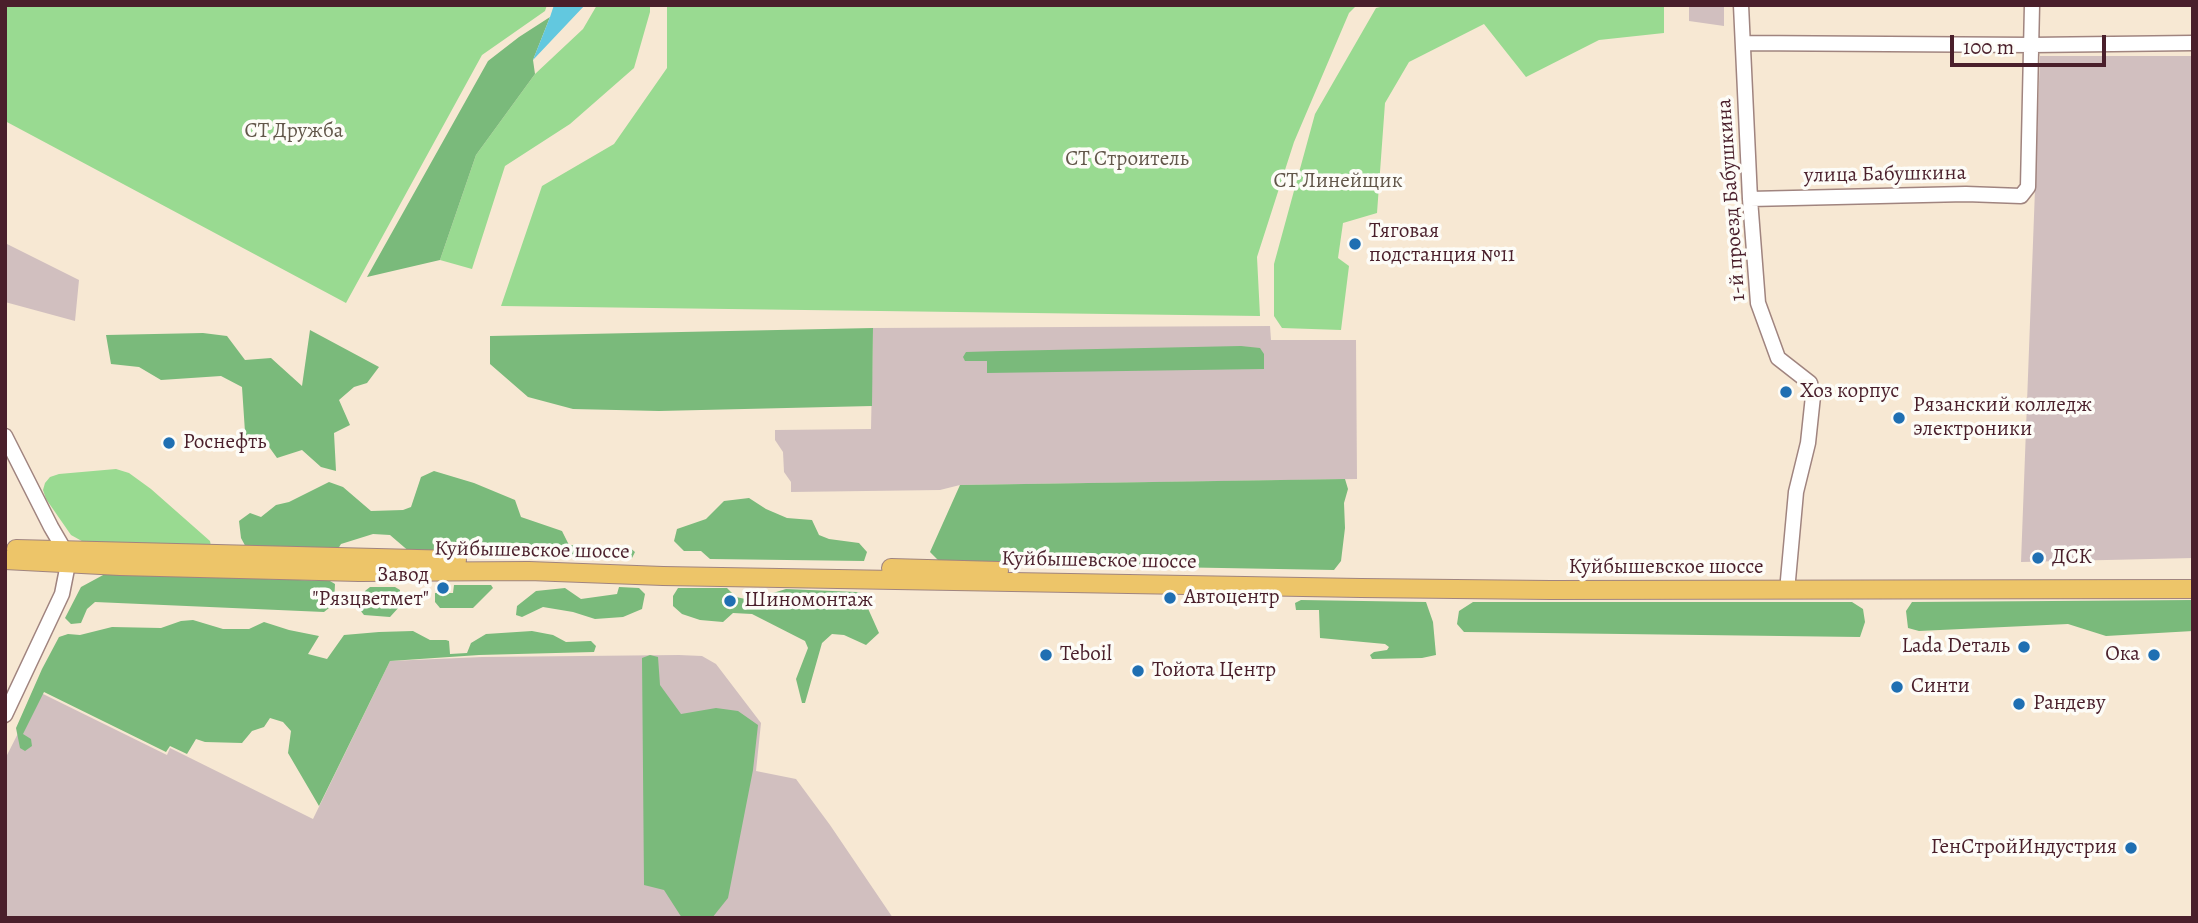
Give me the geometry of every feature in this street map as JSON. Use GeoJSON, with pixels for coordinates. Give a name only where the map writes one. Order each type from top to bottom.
{"type":"FeatureCollection","features":[{"type":"Feature","properties":{"kind":"main road","name":"Куйбышевское шоссе"},"geometry":{"type":"LineString","coordinates":[[5,548],[66,557],[359,572],[528,571],[1361,589],[2193,589]]}},
{"type":"Feature","properties":{"kind":"main road","name":"Куйбышевское шоссе"},"geometry":{"type":"LineString","coordinates":[[5,560],[66,557],[1361,578],[2193,578]]}},
{"type":"Feature","properties":{"kind":"street","name":"1-й проезд Бабушкина"},"geometry":{"type":"LineString","coordinates":[[1741,5],[1758,303],[1778,358],[1810,383],[1813,396],[1808,443],[1796,492],[1788,580]]}},
{"type":"Feature","properties":{"kind":"street"},"geometry":{"type":"LineString","coordinates":[[2032,5],[2032,45]]}},
{"type":"Feature","properties":{"kind":"street"},"geometry":{"type":"LineString","coordinates":[[1743,43],[2193,43]]}},
{"type":"Feature","properties":{"kind":"street","name":"улица Бабушкина"},"geometry":{"type":"LineString","coordinates":[[1750,199],[1966,194],[2021,196],[2028,187],[2032,45]]}},
{"type":"Feature","properties":{"kind":"street"},"geometry":{"type":"LineString","coordinates":[[5,436],[66,557],[62,594],[5,715]]}},
{"type":"Feature","properties":{"kind":"shaded area"},"geometry":{"type":"Polygon","coordinates":[[[1689,5],[1724,5],[1724,26],[1689,21],[1689,5]]]}},
{"type":"Feature","properties":{"kind":"shaded area"},"geometry":{"type":"Polygon","coordinates":[[[2040,56],[2193,56],[2193,558],[2021,562],[2040,56]]]}},
{"type":"Feature","properties":{"kind":"shaded area"},"geometry":{"type":"Polygon","coordinates":[[[5,243],[79,280],[75,321],[5,302],[5,243]]]}},
{"type":"Feature","properties":{"kind":"shaded area"},"geometry":{"type":"Polygon","coordinates":[[[1270,326],[1271,340],[1356,340],[1357,479],[960,485],[940,490],[791,492],[791,482],[784,472],[783,452],[775,440],[775,430],[871,429],[873,328],[1270,326]]]}},
{"type":"Feature","properties":{"kind":"shaded area"},"geometry":{"type":"Polygon","coordinates":[[[702,656],[716,664],[761,723],[756,771],[796,779],[893,918],[5,918],[5,759],[39,692],[167,755],[170,748],[313,819],[390,661],[702,656]]]}},
{"type":"Feature","properties":{"kind":"green space","name":"СТ Дружба"},"geometry":{"type":"Polygon","coordinates":[[[5,5],[547,5],[545,11],[482,55],[346,303],[5,121],[5,5]]]}},
{"type":"Feature","properties":{"kind":"green space"},"geometry":{"type":"Polygon","coordinates":[[[597,5],[650,5],[634,68],[570,124],[505,166],[472,269],[440,260],[476,155],[535,74],[583,29],[597,5]]]}},
{"type":"Feature","properties":{"kind":"green space","name":"СТ Строитель"},"geometry":{"type":"Polygon","coordinates":[[[667,5],[1357,5],[1349,13],[1294,142],[1257,257],[1260,316],[501,306],[542,186],[614,144],[667,68],[667,5]]]}},
{"type":"Feature","properties":{"kind":"green space","name":"СТ Линейщик"},"geometry":{"type":"Polygon","coordinates":[[[1389,5],[1664,5],[1664,33],[1599,40],[1526,77],[1484,24],[1409,62],[1385,103],[1377,213],[1343,223],[1338,258],[1349,266],[1341,330],[1282,328],[1274,316],[1274,264],[1315,114],[1376,8],[1389,5]]]}},
{"type":"Feature","properties":{"kind":"green space"},"geometry":{"type":"Polygon","coordinates":[[[550,17],[533,60],[535,74],[476,155],[440,260],[367,277],[488,61],[550,17]]]}},
{"type":"Feature","properties":{"kind":"green space"},"geometry":{"type":"Polygon","coordinates":[[[873,328],[872,406],[659,411],[573,409],[528,397],[490,364],[490,336],[873,328]]]}},
{"type":"Feature","properties":{"kind":"green space"},"geometry":{"type":"Polygon","coordinates":[[[310,330],[379,367],[367,383],[354,387],[339,400],[350,425],[334,433],[336,471],[321,467],[302,450],[277,458],[267,444],[246,447],[242,387],[221,376],[161,380],[139,367],[111,364],[106,335],[203,333],[227,336],[245,360],[271,358],[302,386],[310,330]]]}},
{"type":"Feature","properties":{"kind":"green space"},"geometry":{"type":"Polygon","coordinates":[[[1241,346],[1260,348],[1264,354],[1264,369],[987,373],[987,361],[965,361],[963,357],[966,352],[1241,346]]]}},
{"type":"Feature","properties":{"kind":"green space"},"geometry":{"type":"Polygon","coordinates":[[[116,469],[129,473],[151,489],[210,541],[211,546],[89,545],[71,535],[46,499],[43,490],[45,483],[50,477],[59,474],[116,469]]]}},
{"type":"Feature","properties":{"kind":"green space"},"geometry":{"type":"Polygon","coordinates":[[[434,471],[474,483],[515,500],[521,517],[562,531],[569,545],[629,547],[635,552],[632,558],[411,553],[390,535],[373,534],[341,544],[336,552],[248,551],[241,538],[239,521],[250,513],[261,517],[276,505],[289,502],[329,482],[343,487],[371,511],[403,510],[411,507],[421,477],[434,471]]]}},
{"type":"Feature","properties":{"kind":"green space"},"geometry":{"type":"Polygon","coordinates":[[[1345,479],[1348,489],[1344,503],[1345,528],[1341,561],[1334,570],[941,563],[930,552],[960,485],[1345,479]]]}},
{"type":"Feature","properties":{"kind":"green space"},"geometry":{"type":"Polygon","coordinates":[[[749,498],[787,518],[812,520],[819,535],[859,543],[867,552],[864,561],[710,559],[701,551],[684,551],[674,541],[677,529],[706,519],[724,501],[749,498]]]}},
{"type":"Feature","properties":{"kind":"green space"},"geometry":{"type":"Polygon","coordinates":[[[105,574],[330,581],[335,584],[334,604],[324,612],[95,602],[87,609],[81,623],[71,624],[65,618],[81,587],[105,574]]]}},
{"type":"Feature","properties":{"kind":"green space"},"geometry":{"type":"Polygon","coordinates":[[[454,585],[491,585],[493,588],[473,608],[440,608],[435,602],[435,593],[453,593],[454,585]]]}},
{"type":"Feature","properties":{"kind":"green space"},"geometry":{"type":"Polygon","coordinates":[[[370,587],[395,587],[400,590],[400,606],[390,617],[364,615],[360,610],[365,591],[370,587]]]}},
{"type":"Feature","properties":{"kind":"green space"},"geometry":{"type":"Polygon","coordinates":[[[619,587],[639,588],[645,594],[642,609],[623,617],[595,619],[543,607],[522,617],[516,615],[517,606],[536,591],[565,588],[581,599],[617,594],[619,587]]]}},
{"type":"Feature","properties":{"kind":"green space"},"geometry":{"type":"Polygon","coordinates":[[[678,588],[727,588],[736,597],[750,600],[786,589],[861,593],[879,633],[866,645],[844,635],[832,634],[822,643],[805,703],[802,703],[796,679],[808,648],[805,641],[752,614],[733,613],[723,622],[700,620],[682,614],[673,606],[673,596],[678,588]]]}},
{"type":"Feature","properties":{"kind":"green space"},"geometry":{"type":"Polygon","coordinates":[[[1301,600],[1426,602],[1433,622],[1436,655],[1422,658],[1372,659],[1370,655],[1374,652],[1387,650],[1389,647],[1385,644],[1320,638],[1319,610],[1296,610],[1295,603],[1301,600]]]}},
{"type":"Feature","properties":{"kind":"green space"},"geometry":{"type":"Polygon","coordinates":[[[2193,600],[2193,631],[2106,636],[2068,624],[1919,631],[1908,628],[1906,611],[1912,602],[2193,600]]]}},
{"type":"Feature","properties":{"kind":"green space"},"geometry":{"type":"Polygon","coordinates":[[[1473,602],[1852,602],[1863,609],[1865,622],[1860,637],[1464,632],[1457,624],[1459,611],[1473,602]]]}},
{"type":"Feature","properties":{"kind":"green space"},"geometry":{"type":"Polygon","coordinates":[[[193,620],[223,629],[249,629],[264,622],[319,636],[308,654],[327,659],[344,635],[379,632],[413,631],[430,640],[446,640],[449,641],[450,654],[467,653],[471,643],[486,634],[532,631],[553,635],[566,642],[591,641],[596,646],[594,652],[390,661],[319,806],[288,753],[291,731],[283,722],[270,718],[264,727],[252,731],[242,743],[205,742],[196,739],[187,754],[170,746],[166,752],[44,692],[23,734],[31,739],[32,746],[25,751],[20,748],[16,728],[59,637],[112,627],[161,628],[193,620]]]}},
{"type":"Feature","properties":{"kind":"green space"},"geometry":{"type":"Polygon","coordinates":[[[650,655],[658,657],[660,685],[681,714],[716,708],[738,711],[758,725],[753,770],[728,898],[712,918],[682,918],[664,890],[644,885],[642,658],[650,655]]]}},
{"type":"Feature","properties":{"kind":"water"},"geometry":{"type":"Polygon","coordinates":[[[554,5],[585,5],[533,60],[550,17],[554,5]]]}},
{"type":"Feature","properties":{"kind":"place","name":"Тяговая подстанция №11"},"geometry":{"type":"Point","coordinates":[1355,244]}},
{"type":"Feature","properties":{"kind":"place","name":"Хоз корпус"},"geometry":{"type":"Point","coordinates":[1786,392]}},
{"type":"Feature","properties":{"kind":"place","name":"Рязанский колледж электроники"},"geometry":{"type":"Point","coordinates":[1899,418]}},
{"type":"Feature","properties":{"kind":"place","name":"Роснефть"},"geometry":{"type":"Point","coordinates":[169,443]}},
{"type":"Feature","properties":{"kind":"place","name":"ДСК"},"geometry":{"type":"Point","coordinates":[2038,558]}},
{"type":"Feature","properties":{"kind":"place","name":"Завод \"Рязцветмет\""},"geometry":{"type":"Point","coordinates":[443,588]}},
{"type":"Feature","properties":{"kind":"place","name":"Автоцентр"},"geometry":{"type":"Point","coordinates":[1170,598]}},
{"type":"Feature","properties":{"kind":"place","name":"Шиномонтаж"},"geometry":{"type":"Point","coordinates":[730,601]}},
{"type":"Feature","properties":{"kind":"place","name":"Lada Dеталь"},"geometry":{"type":"Point","coordinates":[2024,647]}},
{"type":"Feature","properties":{"kind":"place","name":"Teboil"},"geometry":{"type":"Point","coordinates":[1046,655]}},
{"type":"Feature","properties":{"kind":"place","name":"Ока"},"geometry":{"type":"Point","coordinates":[2154,655]}},
{"type":"Feature","properties":{"kind":"place","name":"Тойота Центр"},"geometry":{"type":"Point","coordinates":[1138,671]}},
{"type":"Feature","properties":{"kind":"place","name":"Синти"},"geometry":{"type":"Point","coordinates":[1897,687]}},
{"type":"Feature","properties":{"kind":"place","name":"Рандеву"},"geometry":{"type":"Point","coordinates":[2019,704]}},
{"type":"Feature","properties":{"kind":"place","name":"ГенСтройИндустрия"},"geometry":{"type":"Point","coordinates":[2131,848]}}]}
